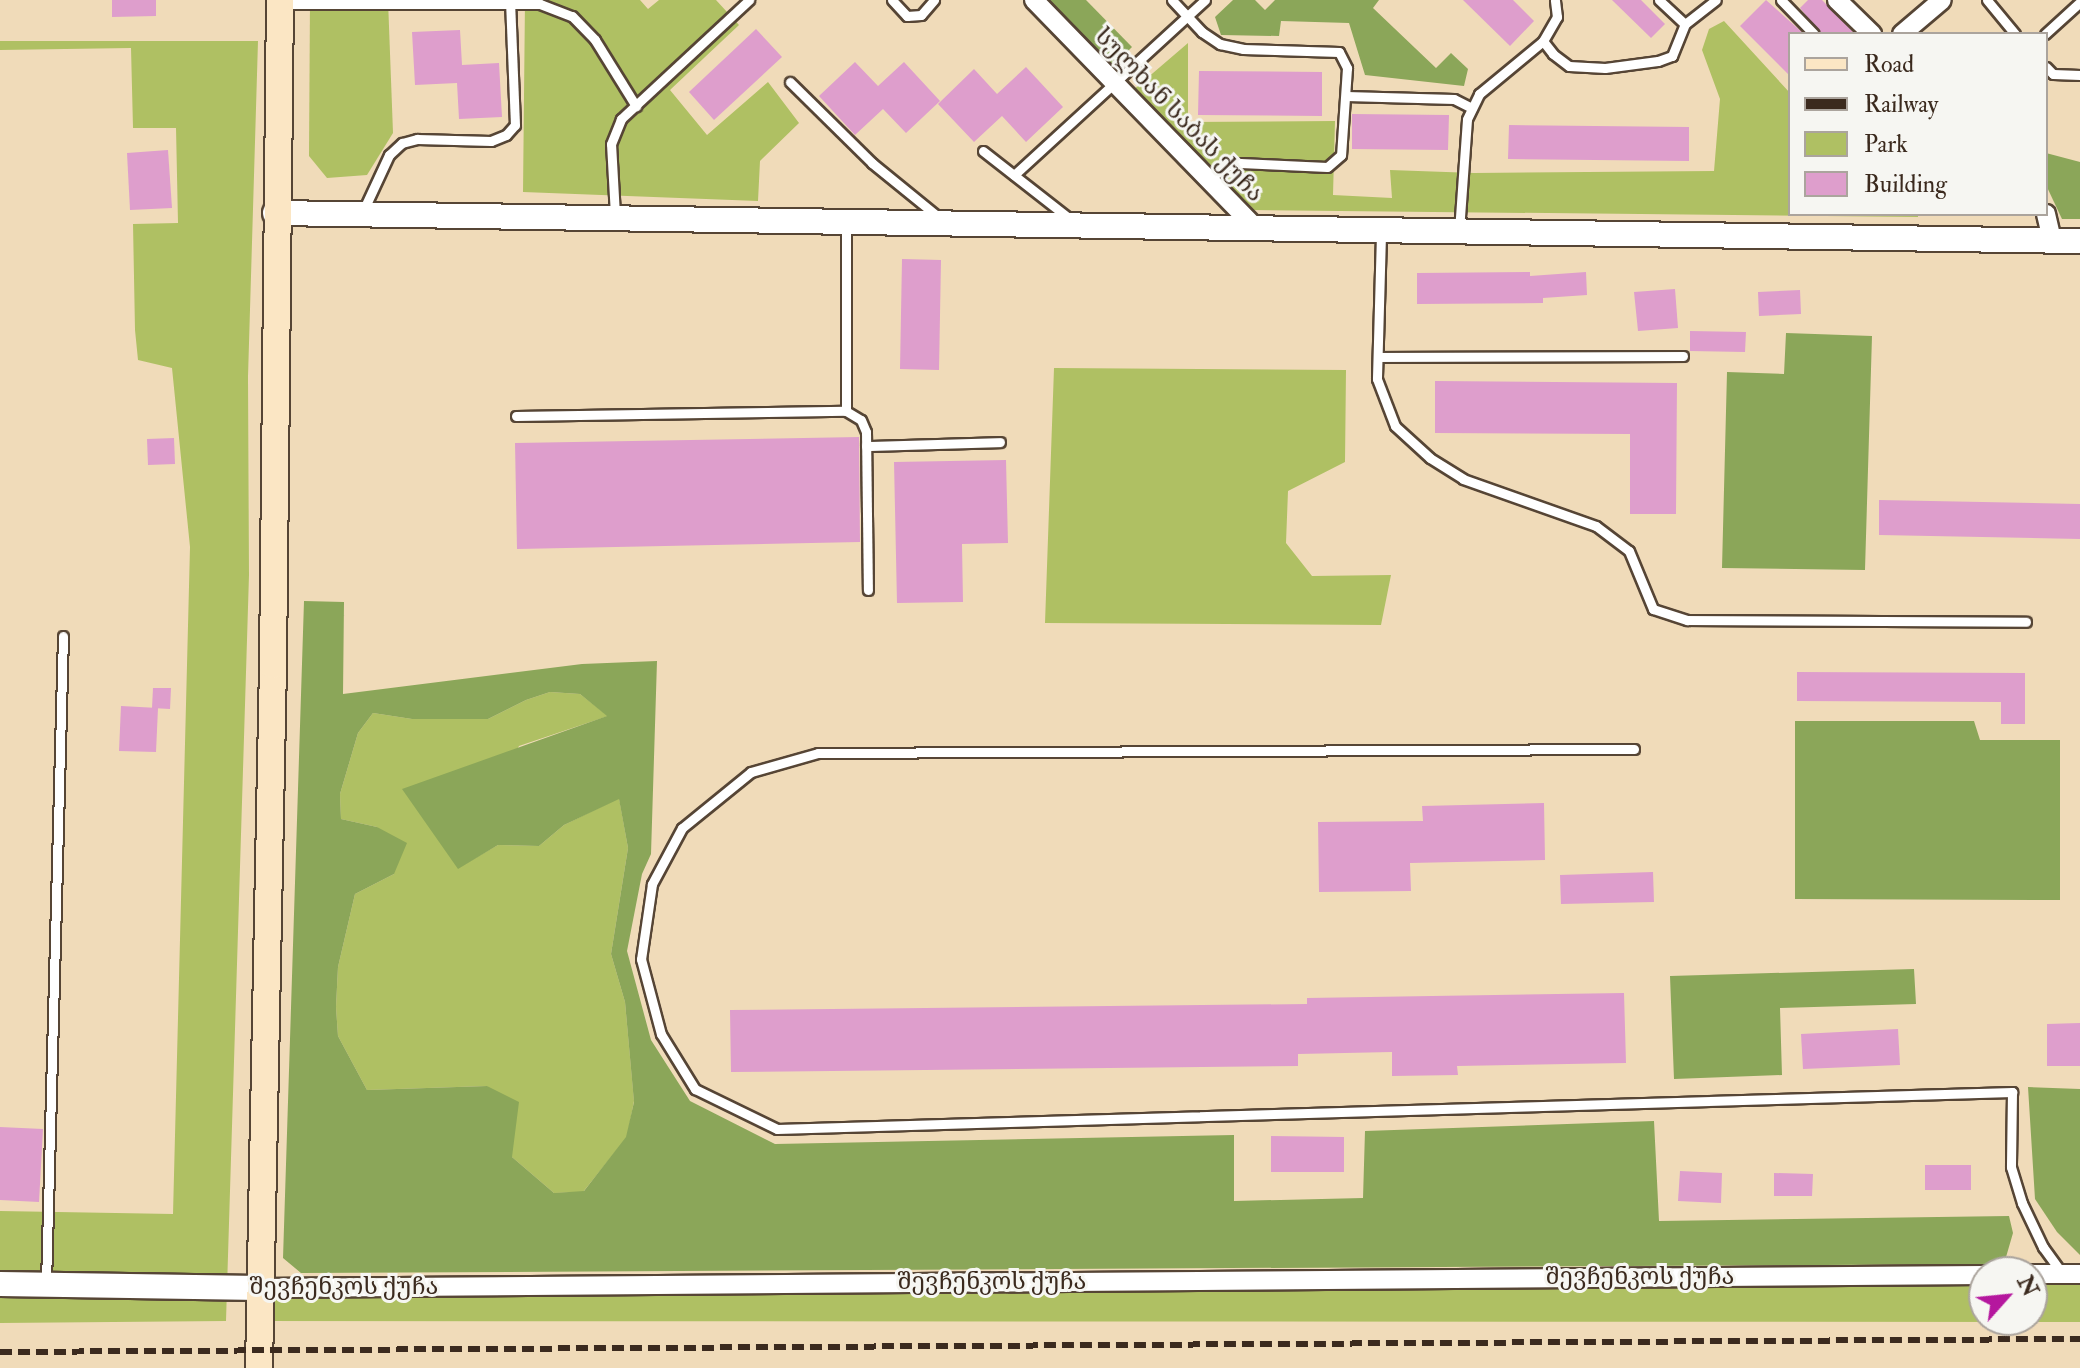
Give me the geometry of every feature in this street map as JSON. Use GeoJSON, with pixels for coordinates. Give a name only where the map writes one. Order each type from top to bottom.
{"type":"FeatureCollection","features":[{"type":"Feature","properties":{"kind":"main road"},"geometry":{"type":"LineString","coordinates":[[259,1368],[273,665],[275,213],[280,2]]}},
{"type":"Feature","properties":{"kind":"street","name":"სულხან საბას ქუჩა"},"geometry":{"type":"LineString","coordinates":[[1034,0],[1256,228]]}},
{"type":"Feature","properties":{"kind":"street"},"geometry":{"type":"LineString","coordinates":[[1837,0],[1870,32]]}},
{"type":"Feature","properties":{"kind":"street"},"geometry":{"type":"LineString","coordinates":[[1904,32],[1942,0]]}},
{"type":"Feature","properties":{"kind":"street"},"geometry":{"type":"LineString","coordinates":[[275,213],[2080,241]]}},
{"type":"Feature","properties":{"kind":"street"},"geometry":{"type":"LineString","coordinates":[[2046,216],[2052,240]]}},
{"type":"Feature","properties":{"kind":"street"},"geometry":{"type":"LineString","coordinates":[[2048,1274],[2071,1274]]}},
{"type":"Feature","properties":{"kind":"street","name":"შევჩენკოს ქუჩა"},"geometry":{"type":"LineString","coordinates":[[0,1284],[259,1288],[1968,1275]]}},
{"type":"Feature","properties":{"kind":"lane"},"geometry":{"type":"LineString","coordinates":[[615,219],[611,144],[621,119],[749,0]]}},
{"type":"Feature","properties":{"kind":"lane"},"geometry":{"type":"LineString","coordinates":[[892,0],[907,16],[921,15],[934,0]]}},
{"type":"Feature","properties":{"kind":"lane"},"geometry":{"type":"LineString","coordinates":[[1172,0],[1220,44],[1243,49],[1339,52],[1347,68],[1341,155],[1327,167],[1240,163],[1224,167],[1209,180]]}},
{"type":"Feature","properties":{"kind":"lane"},"geometry":{"type":"LineString","coordinates":[[1014,175],[1205,0]]}},
{"type":"Feature","properties":{"kind":"lane"},"geometry":{"type":"LineString","coordinates":[[1459,231],[1467,119],[1479,94],[1543,41],[1557,17],[1555,0]]}},
{"type":"Feature","properties":{"kind":"lane"},"geometry":{"type":"LineString","coordinates":[[1659,0],[1685,24]]}},
{"type":"Feature","properties":{"kind":"lane"},"geometry":{"type":"LineString","coordinates":[[1543,41],[1553,54],[1569,66],[1605,68],[1672,56],[1685,24],[1716,0]]}},
{"type":"Feature","properties":{"kind":"lane"},"geometry":{"type":"LineString","coordinates":[[1781,0],[1812,32]]}},
{"type":"Feature","properties":{"kind":"lane"},"geometry":{"type":"LineString","coordinates":[[1987,0],[2013,32]]}},
{"type":"Feature","properties":{"kind":"lane"},"geometry":{"type":"LineString","coordinates":[[280,2],[540,4],[572,16],[595,40],[636,106]]}},
{"type":"Feature","properties":{"kind":"lane"},"geometry":{"type":"LineString","coordinates":[[362,215],[389,155],[402,143],[417,139],[491,141],[506,135],[515,125],[510,2]]}},
{"type":"Feature","properties":{"kind":"lane"},"geometry":{"type":"LineString","coordinates":[[2047,32],[2080,2]]}},
{"type":"Feature","properties":{"kind":"lane"},"geometry":{"type":"LineString","coordinates":[[2048,69],[2053,74],[2080,75]]}},
{"type":"Feature","properties":{"kind":"lane"},"geometry":{"type":"LineString","coordinates":[[790,82],[872,163],[946,223]]}},
{"type":"Feature","properties":{"kind":"lane"},"geometry":{"type":"LineString","coordinates":[[1346,96],[1454,99],[1472,108]]}},
{"type":"Feature","properties":{"kind":"lane"},"geometry":{"type":"LineString","coordinates":[[983,151],[1079,226]]}},
{"type":"Feature","properties":{"kind":"lane"},"geometry":{"type":"LineString","coordinates":[[846,222],[846,411]]}},
{"type":"Feature","properties":{"kind":"lane"},"geometry":{"type":"LineString","coordinates":[[1381,230],[1377,379],[1395,426],[1430,458],[1463,479],[1596,526],[1629,551],[1653,609],[1687,620],[2026,622]]}},
{"type":"Feature","properties":{"kind":"lane"},"geometry":{"type":"LineString","coordinates":[[1378,357],[1683,356]]}},
{"type":"Feature","properties":{"kind":"lane"},"geometry":{"type":"LineString","coordinates":[[516,416],[846,411],[861,420],[866,446],[868,590]]}},
{"type":"Feature","properties":{"kind":"lane"},"geometry":{"type":"LineString","coordinates":[[866,446],[1000,442]]}},
{"type":"Feature","properties":{"kind":"lane"},"geometry":{"type":"LineString","coordinates":[[46,1284],[63,636]]}},
{"type":"Feature","properties":{"kind":"lane"},"geometry":{"type":"LineString","coordinates":[[1634,749],[818,753],[751,772],[682,828],[652,884],[641,959],[661,1034],[695,1089],[777,1129],[2012,1092],[2011,1167],[2032,1225],[2071,1274]]}},
{"type":"Feature","properties":{"kind":"green space"},"geometry":{"type":"Polygon","coordinates":[[[310,0],[388,0],[393,133],[367,175],[327,178],[309,156],[310,0]]]}},
{"type":"Feature","properties":{"kind":"green space"},"geometry":{"type":"Polygon","coordinates":[[[525,0],[640,0],[648,9],[659,0],[716,0],[739,25],[670,90],[707,135],[768,82],[799,123],[760,161],[758,201],[523,192],[525,0]]]}},
{"type":"Feature","properties":{"kind":"green space"},"geometry":{"type":"Polygon","coordinates":[[[1046,0],[1086,0],[1132,47],[1111,68],[1046,0]]]}},
{"type":"Feature","properties":{"kind":"green space"},"geometry":{"type":"Polygon","coordinates":[[[1233,0],[1255,0],[1265,10],[1275,0],[1379,0],[1373,8],[1436,68],[1451,53],[1468,69],[1464,86],[1365,75],[1349,23],[1281,21],[1279,36],[1221,35],[1215,17],[1233,0]]]}},
{"type":"Feature","properties":{"kind":"green space"},"geometry":{"type":"Polygon","coordinates":[[[1724,21],[1788,91],[1788,216],[1252,210],[1132,91],[1188,43],[1188,122],[1335,121],[1333,195],[1392,198],[1390,170],[1474,173],[1714,171],[1720,99],[1702,50],[1709,29],[1724,21]]]}},
{"type":"Feature","properties":{"kind":"green space"},"geometry":{"type":"Polygon","coordinates":[[[0,41],[258,41],[248,377],[249,575],[226,1321],[0,1323],[0,1211],[173,1214],[190,547],[172,368],[138,360],[135,330],[133,224],[178,223],[176,128],[133,128],[131,48],[0,50],[0,41]]]}},
{"type":"Feature","properties":{"kind":"green space"},"geometry":{"type":"Polygon","coordinates":[[[2048,154],[2080,162],[2080,219],[2062,219],[2048,189],[2048,154]]]}},
{"type":"Feature","properties":{"kind":"green space"},"geometry":{"type":"Polygon","coordinates":[[[1823,216],[1918,216],[1918,217],[1823,216]]]}},
{"type":"Feature","properties":{"kind":"green space"},"geometry":{"type":"Polygon","coordinates":[[[1786,333],[1872,336],[1865,570],[1722,568],[1727,372],[1784,374],[1786,333]]]}},
{"type":"Feature","properties":{"kind":"green space"},"geometry":{"type":"Polygon","coordinates":[[[1054,368],[1346,370],[1345,462],[1288,491],[1286,543],[1312,576],[1391,575],[1381,625],[1045,623],[1054,368]]]}},
{"type":"Feature","properties":{"kind":"green space"},"geometry":{"type":"Polygon","coordinates":[[[304,601],[344,602],[343,694],[582,664],[657,661],[651,854],[642,874],[627,951],[651,1040],[690,1101],[775,1144],[1234,1135],[1234,1201],[1363,1198],[1365,1131],[1654,1121],[1659,1221],[2009,1216],[2013,1233],[2006,1256],[1968,1256],[1968,1264],[301,1273],[283,1258],[304,601]],[[550,692],[488,719],[412,719],[373,713],[358,733],[340,794],[341,819],[377,827],[407,843],[394,874],[355,894],[338,967],[338,1036],[367,1090],[487,1086],[519,1102],[512,1157],[554,1193],[584,1191],[626,1137],[634,1102],[625,1002],[611,954],[628,848],[619,799],[564,825],[539,846],[498,845],[458,869],[402,789],[607,716],[580,694],[550,692]]]}},
{"type":"Feature","properties":{"kind":"green space"},"geometry":{"type":"Polygon","coordinates":[[[550,692],[580,694],[608,716],[519,746],[458,868],[498,845],[539,846],[564,825],[619,798],[628,848],[611,954],[625,1002],[634,1101],[627,1137],[583,1192],[554,1193],[512,1157],[487,1086],[367,1090],[338,1036],[336,1007],[338,967],[355,894],[394,874],[377,827],[341,819],[340,794],[358,733],[373,713],[412,719],[488,719],[550,692]]]}},
{"type":"Feature","properties":{"kind":"green space"},"geometry":{"type":"Polygon","coordinates":[[[1795,721],[1974,721],[1980,740],[2060,740],[2060,900],[1795,899],[1795,721]]]}},
{"type":"Feature","properties":{"kind":"green space"},"geometry":{"type":"Polygon","coordinates":[[[1914,969],[1916,1004],[1780,1008],[1782,1075],[1674,1079],[1670,976],[1914,969]]]}},
{"type":"Feature","properties":{"kind":"green space"},"geometry":{"type":"Polygon","coordinates":[[[2028,1087],[2080,1089],[2080,1255],[2057,1232],[2035,1199],[2028,1087]]]}},
{"type":"Feature","properties":{"kind":"green space"},"geometry":{"type":"Polygon","coordinates":[[[2048,1274],[2080,1274],[2080,1322],[2048,1322],[2048,1274]]]}},
{"type":"Feature","properties":{"kind":"green space"},"geometry":{"type":"Polygon","coordinates":[[[1968,1275],[1968,1322],[257,1321],[259,1288],[1968,1275]]]}},
{"type":"Feature","properties":{"kind":"building"},"geometry":{"type":"Polygon","coordinates":[[[112,0],[156,0],[156,16],[112,17],[112,0]]]}},
{"type":"Feature","properties":{"kind":"building"},"geometry":{"type":"Polygon","coordinates":[[[1463,0],[1513,0],[1534,21],[1510,46],[1463,0]]]}},
{"type":"Feature","properties":{"kind":"building"},"geometry":{"type":"Polygon","coordinates":[[[1612,0],[1641,0],[1665,24],[1651,38],[1612,0]]]}},
{"type":"Feature","properties":{"kind":"building"},"geometry":{"type":"Polygon","coordinates":[[[1766,0],[1802,32],[1788,32],[1788,74],[1740,26],[1766,0]]]}},
{"type":"Feature","properties":{"kind":"building"},"geometry":{"type":"Polygon","coordinates":[[[1808,0],[1822,0],[1853,32],[1819,32],[1800,8],[1808,0]]]}},
{"type":"Feature","properties":{"kind":"building"},"geometry":{"type":"Polygon","coordinates":[[[756,29],[782,57],[714,120],[689,92],[756,29]]]}},
{"type":"Feature","properties":{"kind":"building"},"geometry":{"type":"Polygon","coordinates":[[[460,30],[462,65],[499,63],[502,117],[459,119],[457,83],[415,85],[412,32],[460,30]]]}},
{"type":"Feature","properties":{"kind":"building"},"geometry":{"type":"Polygon","coordinates":[[[855,62],[878,86],[904,62],[940,101],[906,133],[883,109],[855,135],[819,96],[855,62]]]}},
{"type":"Feature","properties":{"kind":"building"},"geometry":{"type":"Polygon","coordinates":[[[1026,67],[1063,107],[1026,142],[1002,116],[974,142],[938,104],[974,69],[997,94],[1026,67]]]}},
{"type":"Feature","properties":{"kind":"building"},"geometry":{"type":"Polygon","coordinates":[[[1199,71],[1322,72],[1322,116],[1198,115],[1199,71]]]}},
{"type":"Feature","properties":{"kind":"building"},"geometry":{"type":"Polygon","coordinates":[[[1352,114],[1449,115],[1448,150],[1352,149],[1352,114]]]}},
{"type":"Feature","properties":{"kind":"building"},"geometry":{"type":"Polygon","coordinates":[[[1509,125],[1689,127],[1689,161],[1508,159],[1509,125]]]}},
{"type":"Feature","properties":{"kind":"building"},"geometry":{"type":"Polygon","coordinates":[[[168,150],[172,208],[130,210],[127,153],[168,150]]]}},
{"type":"Feature","properties":{"kind":"building"},"geometry":{"type":"Polygon","coordinates":[[[902,259],[941,260],[939,370],[900,369],[902,259]]]}},
{"type":"Feature","properties":{"kind":"building"},"geometry":{"type":"Polygon","coordinates":[[[1530,272],[1530,276],[1586,272],[1587,295],[1543,298],[1543,303],[1417,304],[1417,273],[1530,272]]]}},
{"type":"Feature","properties":{"kind":"building"},"geometry":{"type":"Polygon","coordinates":[[[1675,289],[1678,328],[1638,331],[1634,292],[1675,289]]]}},
{"type":"Feature","properties":{"kind":"building"},"geometry":{"type":"Polygon","coordinates":[[[1800,290],[1801,314],[1759,316],[1758,292],[1800,290]]]}},
{"type":"Feature","properties":{"kind":"building"},"geometry":{"type":"Polygon","coordinates":[[[1690,331],[1746,332],[1745,352],[1690,351],[1690,331]]]}},
{"type":"Feature","properties":{"kind":"building"},"geometry":{"type":"Polygon","coordinates":[[[1435,381],[1677,383],[1676,514],[1630,514],[1630,434],[1435,433],[1435,381]]]}},
{"type":"Feature","properties":{"kind":"building"},"geometry":{"type":"Polygon","coordinates":[[[859,437],[860,542],[517,549],[515,443],[859,437]]]}},
{"type":"Feature","properties":{"kind":"building"},"geometry":{"type":"Polygon","coordinates":[[[174,438],[175,464],[148,465],[147,439],[174,438]]]}},
{"type":"Feature","properties":{"kind":"building"},"geometry":{"type":"Polygon","coordinates":[[[1006,460],[1008,543],[962,544],[963,602],[897,603],[894,462],[1006,460]]]}},
{"type":"Feature","properties":{"kind":"building"},"geometry":{"type":"Polygon","coordinates":[[[1879,500],[2080,504],[2080,539],[1879,535],[1879,500]]]}},
{"type":"Feature","properties":{"kind":"building"},"geometry":{"type":"Polygon","coordinates":[[[1797,672],[2025,673],[2025,724],[2001,724],[2001,702],[1797,701],[1797,672]]]}},
{"type":"Feature","properties":{"kind":"building"},"geometry":{"type":"Polygon","coordinates":[[[153,688],[171,688],[170,709],[152,708],[153,688]]]}},
{"type":"Feature","properties":{"kind":"building"},"geometry":{"type":"Polygon","coordinates":[[[121,706],[158,708],[156,752],[119,751],[121,706]]]}},
{"type":"Feature","properties":{"kind":"building"},"geometry":{"type":"Polygon","coordinates":[[[1544,803],[1545,860],[1410,863],[1411,891],[1319,892],[1318,822],[1423,821],[1422,806],[1544,803]]]}},
{"type":"Feature","properties":{"kind":"building"},"geometry":{"type":"Polygon","coordinates":[[[1653,872],[1654,902],[1561,904],[1560,875],[1653,872]]]}},
{"type":"Feature","properties":{"kind":"building"},"geometry":{"type":"Polygon","coordinates":[[[1624,993],[1626,1063],[1457,1066],[1458,1075],[1392,1076],[1392,1052],[1298,1054],[1298,1066],[731,1072],[730,1010],[1307,1004],[1307,998],[1624,993]]]}},
{"type":"Feature","properties":{"kind":"building"},"geometry":{"type":"Polygon","coordinates":[[[2080,1023],[2080,1066],[2047,1066],[2047,1024],[2080,1023]]]}},
{"type":"Feature","properties":{"kind":"building"},"geometry":{"type":"Polygon","coordinates":[[[1898,1029],[1900,1065],[1803,1069],[1801,1034],[1898,1029]]]}},
{"type":"Feature","properties":{"kind":"building"},"geometry":{"type":"Polygon","coordinates":[[[0,1127],[43,1129],[39,1202],[0,1200],[0,1127]]]}},
{"type":"Feature","properties":{"kind":"building"},"geometry":{"type":"Polygon","coordinates":[[[1271,1136],[1344,1137],[1344,1172],[1271,1172],[1271,1136]]]}},
{"type":"Feature","properties":{"kind":"building"},"geometry":{"type":"Polygon","coordinates":[[[1925,1165],[1971,1165],[1971,1190],[1925,1190],[1925,1165]]]}},
{"type":"Feature","properties":{"kind":"building"},"geometry":{"type":"Polygon","coordinates":[[[1680,1171],[1722,1173],[1721,1203],[1678,1201],[1680,1171]]]}},
{"type":"Feature","properties":{"kind":"building"},"geometry":{"type":"Polygon","coordinates":[[[1774,1173],[1813,1174],[1812,1196],[1774,1196],[1774,1173]]]}},
{"type":"Feature","properties":{"kind":"railway"},"geometry":{"type":"LineString","coordinates":[[0,1352],[2080,1339]]}}]}
